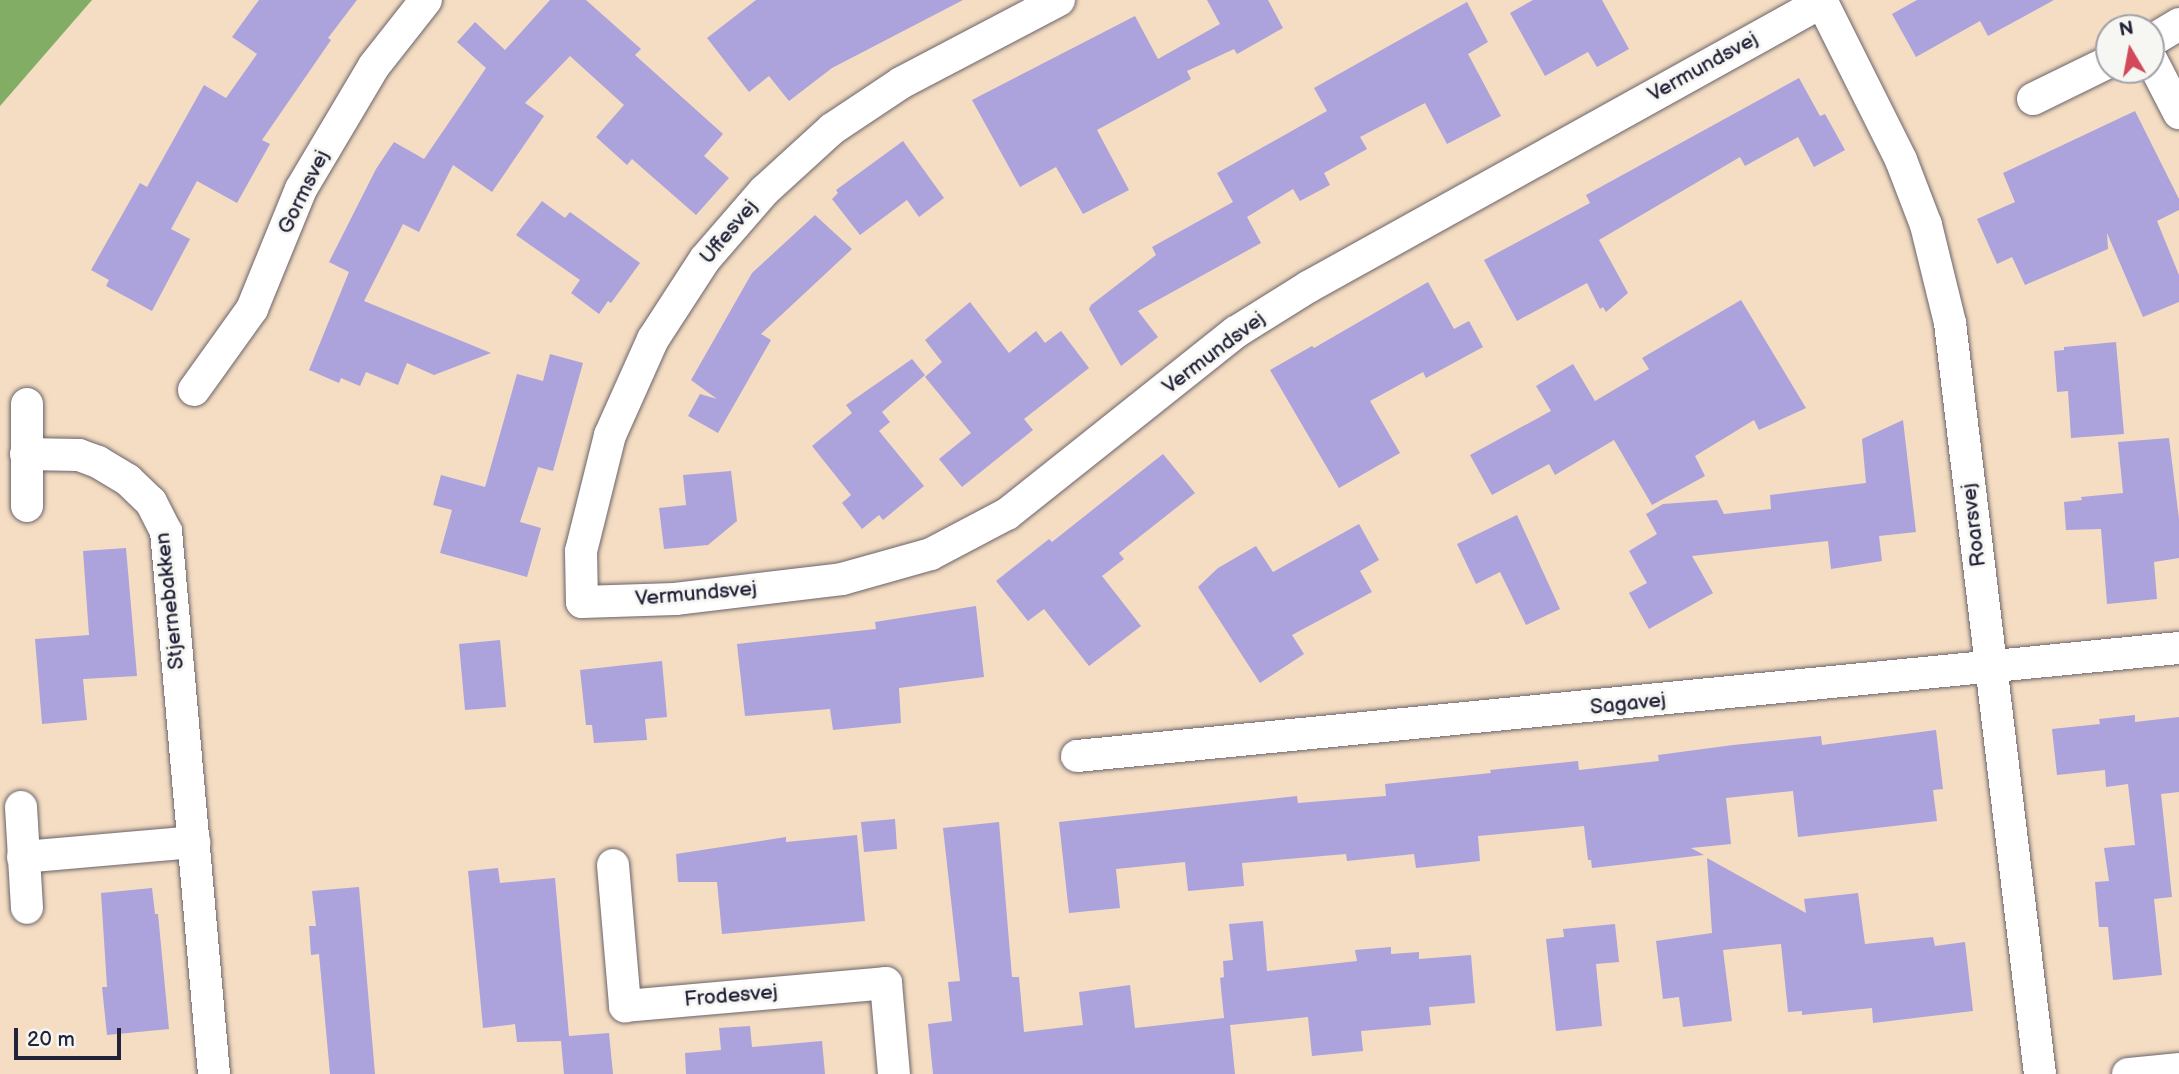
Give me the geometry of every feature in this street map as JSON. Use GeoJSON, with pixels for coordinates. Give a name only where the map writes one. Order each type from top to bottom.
{"type":"FeatureCollection","features":[{"type":"Feature","properties":{"kind":"street","name":"Gormsvej"},"geometry":{"type":"LineString","coordinates":[[194,390],[252,309],[301,189],[374,66],[426,0]]}},
{"type":"Feature","properties":{"kind":"street","name":"Uffesvej"},"geometry":{"type":"LineString","coordinates":[[582,603],[581,551],[610,435],[653,339],[705,259],[764,191],[832,129],[901,83],[1059,0]]}},
{"type":"Feature","properties":{"kind":"street","name":"Vermundsvej"},"geometry":{"type":"LineString","coordinates":[[582,603],[674,599],[842,579],[931,554],[1007,514],[1236,332],[1308,287],[1821,1]]}},
{"type":"Feature","properties":{"kind":"street","name":"Roarsvej"},"geometry":{"type":"LineString","coordinates":[[1821,1],[1901,160],[1926,225],[1951,323],[2040,1074]]}},
{"type":"Feature","properties":{"kind":"street"},"geometry":{"type":"LineString","coordinates":[[2033,99],[2095,69]]}},
{"type":"Feature","properties":{"kind":"street"},"geometry":{"type":"LineString","coordinates":[[2164,84],[2179,113]]}},
{"type":"Feature","properties":{"kind":"street"},"geometry":{"type":"LineString","coordinates":[[27,404],[27,506]]}},
{"type":"Feature","properties":{"kind":"street","name":"Stjernebakken"},"geometry":{"type":"LineString","coordinates":[[26,454],[79,455],[98,462],[128,480],[150,502],[166,531],[214,1074]]}},
{"type":"Feature","properties":{"kind":"street","name":"Sagavej"},"geometry":{"type":"LineString","coordinates":[[1077,757],[2179,648]]}},
{"type":"Feature","properties":{"kind":"street"},"geometry":{"type":"LineString","coordinates":[[21,807],[27,908]]}},
{"type":"Feature","properties":{"kind":"street"},"geometry":{"type":"LineString","coordinates":[[23,858],[194,842]]}},
{"type":"Feature","properties":{"kind":"street","name":"Frodesvej"},"geometry":{"type":"LineString","coordinates":[[613,865],[625,1006],[886,983],[894,1074]]}},
{"type":"Feature","properties":{"kind":"street"},"geometry":{"type":"LineString","coordinates":[[2128,1074],[2179,1069]]}},
{"type":"Feature","properties":{"kind":"green space"},"geometry":{"type":"Polygon","coordinates":[[[0,0],[92,0],[0,106],[0,0]]]}},
{"type":"Feature","properties":{"kind":"building"},"geometry":{"type":"Polygon","coordinates":[[[259,0],[357,0],[328,38],[331,40],[262,140],[270,144],[237,203],[197,181],[171,229],[190,239],[152,311],[106,286],[109,280],[91,270],[140,183],[147,187],[204,85],[226,98],[257,54],[232,37],[259,0]]]}},
{"type":"Feature","properties":{"kind":"building"},"geometry":{"type":"Polygon","coordinates":[[[550,0],[586,0],[641,49],[635,55],[723,134],[704,156],[729,178],[696,215],[632,159],[627,165],[596,137],[624,105],[570,56],[525,103],[544,116],[492,192],[453,165],[419,232],[403,224],[364,301],[491,353],[434,375],[407,363],[398,385],[366,372],[360,386],[341,378],[339,383],[309,370],[349,272],[329,262],[376,169],[394,142],[424,159],[486,68],[457,42],[475,22],[505,50],[550,0]]]}},
{"type":"Feature","properties":{"kind":"building"},"geometry":{"type":"Polygon","coordinates":[[[756,0],[963,0],[832,68],[789,101],[769,76],[749,92],[707,38],[756,0]]]}},
{"type":"Feature","properties":{"kind":"building"},"geometry":{"type":"Polygon","coordinates":[[[1207,0],[1268,0],[1283,28],[1237,54],[1234,49],[1187,71],[1191,79],[1097,130],[1129,190],[1083,214],[1056,167],[1020,187],[972,100],[1135,16],[1158,59],[1220,24],[1207,0]]]}},
{"type":"Feature","properties":{"kind":"building"},"geometry":{"type":"Polygon","coordinates":[[[1533,0],[1602,0],[1629,49],[1597,67],[1588,52],[1545,76],[1510,13],[1533,0]]]}},
{"type":"Feature","properties":{"kind":"building"},"geometry":{"type":"Polygon","coordinates":[[[1917,0],[2054,0],[1988,36],[1980,21],[1916,57],[1892,14],[1917,0]]]}},
{"type":"Feature","properties":{"kind":"building"},"geometry":{"type":"Polygon","coordinates":[[[1467,2],[1488,42],[1468,54],[1501,116],[1447,144],[1425,103],[1360,137],[1367,149],[1324,173],[1330,185],[1300,201],[1293,189],[1247,217],[1261,243],[1138,311],[1158,337],[1121,366],[1089,309],[1091,305],[1156,255],[1152,247],[1233,202],[1217,173],[1327,111],[1314,88],[1467,2]]]}},
{"type":"Feature","properties":{"kind":"building"},"geometry":{"type":"Polygon","coordinates":[[[1799,78],[1820,116],[1825,114],[1845,150],[1814,167],[1798,137],[1745,166],[1740,157],[1599,240],[1628,293],[1606,312],[1603,307],[1600,309],[1587,283],[1517,321],[1484,260],[1590,203],[1586,195],[1799,78]]]}},
{"type":"Feature","properties":{"kind":"building"},"geometry":{"type":"Polygon","coordinates":[[[2135,111],[2179,199],[2179,210],[2157,221],[2179,275],[2179,302],[2143,317],[2107,233],[2108,249],[2025,285],[2012,257],[1997,264],[1977,219],[2015,202],[2003,173],[2135,111]]]}},
{"type":"Feature","properties":{"kind":"building"},"geometry":{"type":"Polygon","coordinates":[[[903,141],[944,198],[919,217],[907,200],[860,235],[832,199],[838,193],[836,190],[903,141]]]}},
{"type":"Feature","properties":{"kind":"building"},"geometry":{"type":"Polygon","coordinates":[[[542,201],[565,218],[570,212],[640,263],[611,303],[608,301],[599,314],[571,293],[580,280],[516,235],[542,201]]]}},
{"type":"Feature","properties":{"kind":"building"},"geometry":{"type":"Polygon","coordinates":[[[815,215],[852,249],[761,334],[771,340],[718,433],[688,416],[700,394],[717,399],[691,380],[752,273],[815,215]]]}},
{"type":"Feature","properties":{"kind":"building"},"geometry":{"type":"Polygon","coordinates":[[[1428,282],[1454,329],[1469,321],[1483,347],[1426,378],[1423,372],[1370,401],[1400,453],[1339,488],[1270,370],[1312,346],[1314,348],[1428,282]]]}},
{"type":"Feature","properties":{"kind":"building"},"geometry":{"type":"Polygon","coordinates":[[[1741,300],[1806,408],[1759,430],[1754,420],[1695,456],[1705,476],[1652,505],[1614,440],[1555,475],[1549,464],[1492,495],[1470,455],[1551,411],[1536,386],[1573,364],[1595,401],[1649,369],[1642,358],[1741,300]]]}},
{"type":"Feature","properties":{"kind":"building"},"geometry":{"type":"Polygon","coordinates":[[[970,302],[1009,353],[1036,331],[1045,343],[1061,331],[1089,368],[1024,419],[1033,430],[962,487],[939,459],[971,433],[925,377],[942,362],[925,340],[970,302]]]}},
{"type":"Feature","properties":{"kind":"building"},"geometry":{"type":"Polygon","coordinates":[[[2116,342],[2124,434],[2071,438],[2068,391],[2057,392],[2054,351],[2064,350],[2064,347],[2116,342]]]}},
{"type":"Feature","properties":{"kind":"building"},"geometry":{"type":"Polygon","coordinates":[[[550,354],[583,363],[553,471],[538,467],[520,522],[541,528],[527,577],[440,553],[452,510],[433,505],[441,475],[485,487],[517,374],[543,381],[550,354]]]}},
{"type":"Feature","properties":{"kind":"building"},"geometry":{"type":"Polygon","coordinates":[[[912,359],[925,375],[882,412],[890,422],[879,431],[924,486],[883,520],[879,515],[862,529],[842,503],[851,495],[812,446],[852,413],[846,405],[912,359]]]}},
{"type":"Feature","properties":{"kind":"building"},"geometry":{"type":"Polygon","coordinates":[[[1903,420],[1916,532],[1879,536],[1882,561],[1831,569],[1828,541],[1692,556],[1713,593],[1649,629],[1629,593],[1647,583],[1629,551],[1657,534],[1646,514],[1663,504],[1717,500],[1724,514],[1771,509],[1770,495],[1866,483],[1862,439],[1903,420]]]}},
{"type":"Feature","properties":{"kind":"building"},"geometry":{"type":"Polygon","coordinates":[[[2169,438],[2179,519],[2179,558],[2154,562],[2157,599],[2107,604],[2101,529],[2066,530],[2064,502],[2082,500],[2081,497],[2123,493],[2118,442],[2169,438]]]}},
{"type":"Feature","properties":{"kind":"building"},"geometry":{"type":"Polygon","coordinates":[[[1163,454],[1195,493],[1119,553],[1124,559],[1102,576],[1141,626],[1089,666],[1044,609],[1028,621],[996,581],[1049,539],[1052,542],[1163,454]]]}},
{"type":"Feature","properties":{"kind":"building"},"geometry":{"type":"Polygon","coordinates":[[[731,471],[737,521],[708,545],[664,549],[659,508],[686,505],[683,475],[731,471]]]}},
{"type":"Feature","properties":{"kind":"building"},"geometry":{"type":"Polygon","coordinates":[[[1517,515],[1560,609],[1526,625],[1500,572],[1476,584],[1457,544],[1517,515]]]}},
{"type":"Feature","properties":{"kind":"building"},"geometry":{"type":"Polygon","coordinates":[[[1359,524],[1379,560],[1360,571],[1372,592],[1292,635],[1304,654],[1260,683],[1198,587],[1218,568],[1256,546],[1273,572],[1359,524]]]}},
{"type":"Feature","properties":{"kind":"building"},"geometry":{"type":"Polygon","coordinates":[[[126,548],[137,676],[83,679],[87,720],[42,724],[35,639],[89,635],[83,551],[126,548]]]}},
{"type":"Feature","properties":{"kind":"building"},"geometry":{"type":"Polygon","coordinates":[[[976,606],[984,677],[899,688],[901,723],[833,730],[830,709],[745,716],[737,644],[876,629],[875,622],[976,606]]]}},
{"type":"Feature","properties":{"kind":"building"},"geometry":{"type":"Polygon","coordinates":[[[500,640],[506,707],[465,710],[459,644],[500,640]]]}},
{"type":"Feature","properties":{"kind":"building"},"geometry":{"type":"Polygon","coordinates":[[[662,661],[667,717],[645,719],[647,740],[594,743],[592,725],[586,725],[580,670],[662,661]]]}},
{"type":"Feature","properties":{"kind":"building"},"geometry":{"type":"Polygon","coordinates":[[[2135,715],[2135,722],[2179,717],[2179,792],[2161,794],[2172,897],[2154,899],[2162,975],[2113,980],[2108,927],[2099,927],[2095,882],[2109,881],[2104,848],[2135,845],[2128,784],[2106,787],[2105,770],[2057,775],[2052,729],[2100,724],[2099,719],[2135,715]]]}},
{"type":"Feature","properties":{"kind":"building"},"geometry":{"type":"Polygon","coordinates":[[[1936,730],[1943,789],[1933,790],[1937,821],[1798,837],[1793,791],[1726,798],[1731,844],[1691,848],[1704,855],[1592,868],[1591,860],[1588,860],[1584,826],[1478,836],[1480,861],[1416,868],[1414,854],[1347,861],[1346,854],[1242,863],[1244,886],[1188,891],[1185,862],[1116,869],[1120,908],[1069,913],[1059,822],[1297,796],[1298,803],[1386,796],[1385,784],[1491,773],[1490,770],[1578,761],[1579,770],[1659,761],[1658,755],[1733,745],[1821,736],[1822,745],[1936,730]]]}},
{"type":"Feature","properties":{"kind":"building"},"geometry":{"type":"Polygon","coordinates":[[[895,819],[897,849],[864,852],[861,822],[895,819]]]}},
{"type":"Feature","properties":{"kind":"building"},"geometry":{"type":"Polygon","coordinates":[[[999,822],[1012,977],[1019,977],[1024,1032],[1083,1025],[1079,992],[1130,985],[1135,1028],[1224,1018],[1220,978],[1224,977],[1223,961],[1233,960],[1229,924],[1263,921],[1267,971],[1357,961],[1355,950],[1391,947],[1391,954],[1419,952],[1419,959],[1471,955],[1475,1003],[1429,1007],[1431,1025],[1361,1031],[1363,1051],[1312,1056],[1308,1017],[1230,1025],[1235,1074],[933,1074],[928,1024],[952,1021],[948,982],[960,981],[943,828],[999,822]]]}},
{"type":"Feature","properties":{"kind":"building"},"geometry":{"type":"Polygon","coordinates":[[[857,835],[865,921],[722,934],[717,882],[678,882],[676,854],[786,837],[786,842],[857,835]]]}},
{"type":"Feature","properties":{"kind":"building"},"geometry":{"type":"Polygon","coordinates":[[[1707,858],[1806,913],[1804,899],[1858,893],[1865,944],[1933,937],[1935,946],[1965,942],[1973,1011],[1873,1023],[1872,1008],[1802,1015],[1802,1011],[1788,1012],[1781,944],[1723,950],[1732,1021],[1683,1027],[1679,997],[1663,999],[1656,941],[1712,933],[1707,858]]]}},
{"type":"Feature","properties":{"kind":"building"},"geometry":{"type":"Polygon","coordinates":[[[498,868],[500,883],[555,878],[569,1036],[609,1033],[613,1074],[564,1074],[561,1041],[517,1042],[515,1024],[483,1028],[468,871],[498,868]]]}},
{"type":"Feature","properties":{"kind":"building"},"geometry":{"type":"Polygon","coordinates":[[[359,887],[375,1074],[330,1074],[319,954],[311,955],[309,926],[316,926],[312,891],[359,887]]]}},
{"type":"Feature","properties":{"kind":"building"},"geometry":{"type":"Polygon","coordinates":[[[152,888],[155,914],[158,914],[169,1029],[107,1035],[102,987],[107,987],[101,893],[152,888]]]}},
{"type":"Feature","properties":{"kind":"building"},"geometry":{"type":"Polygon","coordinates":[[[1615,924],[1619,962],[1596,964],[1602,1026],[1556,1031],[1546,939],[1564,937],[1563,929],[1615,924]]]}},
{"type":"Feature","properties":{"kind":"building"},"geometry":{"type":"Polygon","coordinates":[[[750,1026],[752,1047],[822,1041],[825,1074],[686,1074],[685,1053],[721,1050],[719,1028],[750,1026]]]}}]}
